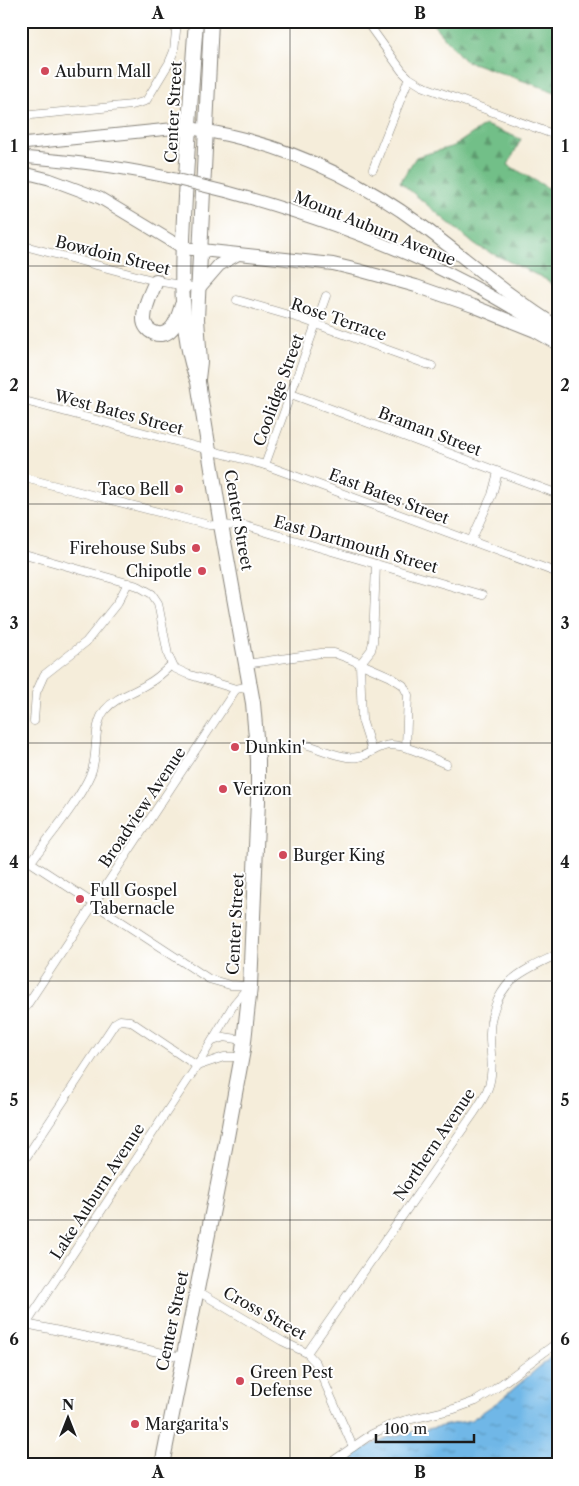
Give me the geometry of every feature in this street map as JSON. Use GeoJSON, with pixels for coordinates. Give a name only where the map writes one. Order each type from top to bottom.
{"type":"FeatureCollection","features":[{"type":"Feature","properties":{"kind":"highway","name":"Center Street"},"geometry":{"type":"LineString","coordinates":[[162,1465],[242,1057],[250,986],[258,801],[258,758],[253,703],[198,382],[190,362],[183,302],[183,248],[196,21]]}},
{"type":"Feature","properties":{"kind":"highway","name":"Center Street"},"geometry":{"type":"LineString","coordinates":[[198,382],[200,362],[197,319],[211,21]]}},
{"type":"Feature","properties":{"kind":"highway"},"geometry":{"type":"LineString","coordinates":[[156,281],[144,318],[147,328],[152,332],[158,334],[170,331],[175,325],[183,302]]}},
{"type":"Feature","properties":{"kind":"main road"},"geometry":{"type":"LineString","coordinates":[[207,111],[211,121],[229,134]]}},
{"type":"Feature","properties":{"kind":"main road"},"geometry":{"type":"LineString","coordinates":[[21,144],[189,128],[229,134],[286,151],[373,194],[422,226],[482,274],[557,329]]}},
{"type":"Feature","properties":{"kind":"main road","name":"Mount Auburn Avenue"},"geometry":{"type":"LineString","coordinates":[[21,157],[106,167],[174,179],[228,192],[311,217],[394,249],[478,288],[557,329]]}},
{"type":"Feature","properties":{"kind":"main road"},"geometry":{"type":"LineString","coordinates":[[21,172],[49,179],[100,198],[183,248],[333,264],[392,279],[444,295],[502,317],[558,344]]}},
{"type":"Feature","properties":{"kind":"main road"},"geometry":{"type":"LineString","coordinates":[[199,288],[213,270],[224,261],[238,254]]}},
{"type":"Feature","properties":{"kind":"street"},"geometry":{"type":"LineString","coordinates":[[21,116],[132,105],[146,101],[169,63],[174,51],[177,21]]}},
{"type":"Feature","properties":{"kind":"street"},"geometry":{"type":"LineString","coordinates":[[366,21],[409,78],[422,86],[558,136]]}},
{"type":"Feature","properties":{"kind":"street"},"geometry":{"type":"LineString","coordinates":[[373,168],[409,78]]}},
{"type":"Feature","properties":{"kind":"street","name":"Bowdoin Street"},"geometry":{"type":"LineString","coordinates":[[21,245],[156,281],[199,288]]}},
{"type":"Feature","properties":{"kind":"street","name":"Coolidge Street"},"geometry":{"type":"LineString","coordinates":[[265,465],[326,296]]}},
{"type":"Feature","properties":{"kind":"street","name":"Rose Terrace"},"geometry":{"type":"LineString","coordinates":[[237,300],[316,324],[432,366]]}},
{"type":"Feature","properties":{"kind":"street","name":"Braman Street"},"geometry":{"type":"LineString","coordinates":[[291,394],[558,494]]}},
{"type":"Feature","properties":{"kind":"street","name":"West Bates Street"},"geometry":{"type":"LineString","coordinates":[[21,400],[209,450]]}},
{"type":"Feature","properties":{"kind":"street","name":"East Bates Street"},"geometry":{"type":"LineString","coordinates":[[209,450],[265,465],[333,488],[558,573]]}},
{"type":"Feature","properties":{"kind":"street"},"geometry":{"type":"LineString","coordinates":[[471,541],[492,495],[498,472]]}},
{"type":"Feature","properties":{"kind":"street","name":"East Dartmouth Street"},"geometry":{"type":"LineString","coordinates":[[21,477],[209,525],[246,526],[482,595]]}},
{"type":"Feature","properties":{"kind":"street"},"geometry":{"type":"LineString","coordinates":[[21,554],[128,583],[146,590],[155,598],[161,613],[171,665],[179,672],[236,690],[250,686]]}},
{"type":"Feature","properties":{"kind":"street"},"geometry":{"type":"LineString","coordinates":[[372,751],[362,720],[360,664],[371,650],[373,642],[376,564]]}},
{"type":"Feature","properties":{"kind":"street"},"geometry":{"type":"LineString","coordinates":[[34,721],[36,693],[44,675],[86,642],[118,602],[128,583]]}},
{"type":"Feature","properties":{"kind":"street"},"geometry":{"type":"LineString","coordinates":[[246,664],[321,653],[334,653],[389,676],[403,685],[408,695],[406,747]]}},
{"type":"Feature","properties":{"kind":"street"},"geometry":{"type":"LineString","coordinates":[[31,862],[76,799],[90,775],[95,758],[99,721],[103,712],[120,698],[154,680],[171,665]]}},
{"type":"Feature","properties":{"kind":"street","name":"Broadview Avenue"},"geometry":{"type":"LineString","coordinates":[[21,1014],[236,690]]}},
{"type":"Feature","properties":{"kind":"street"},"geometry":{"type":"LineString","coordinates":[[308,745],[346,757],[357,758],[384,746],[406,747],[446,764]]}},
{"type":"Feature","properties":{"kind":"street"},"geometry":{"type":"LineString","coordinates":[[21,856],[209,979],[230,985],[250,986]]}},
{"type":"Feature","properties":{"kind":"street","name":"Northern Avenue"},"geometry":{"type":"LineString","coordinates":[[307,1352],[487,1092],[492,1062],[490,1028],[493,1011],[499,998],[516,978],[558,954]]}},
{"type":"Feature","properties":{"kind":"street","name":"Lake Auburn Avenue"},"geometry":{"type":"LineString","coordinates":[[21,1332],[24,1323],[197,1066],[234,1004],[250,986]]}},
{"type":"Feature","properties":{"kind":"street"},"geometry":{"type":"LineString","coordinates":[[21,1165],[115,1023],[120,1020],[130,1021],[197,1066],[224,1057],[242,1057]]}},
{"type":"Feature","properties":{"kind":"street"},"geometry":{"type":"LineString","coordinates":[[210,1043],[216,1038],[224,1036],[244,1040]]}},
{"type":"Feature","properties":{"kind":"street","name":"Cross Street"},"geometry":{"type":"LineString","coordinates":[[196,1290],[282,1341],[307,1352],[316,1363],[353,1447]]}},
{"type":"Feature","properties":{"kind":"street"},"geometry":{"type":"LineString","coordinates":[[24,1323],[182,1357]]}},
{"type":"Feature","properties":{"kind":"street"},"geometry":{"type":"LineString","coordinates":[[327,1465],[391,1425],[403,1420],[454,1409],[476,1401],[558,1342]]}},
{"type":"Feature","properties":{"kind":"green space"},"geometry":{"type":"Polygon","coordinates":[[[430,21],[558,21],[558,93],[464,60],[430,21]]]}},
{"type":"Feature","properties":{"kind":"green space"},"geometry":{"type":"Polygon","coordinates":[[[485,125],[521,139],[508,165],[548,188],[558,185],[558,289],[547,280],[475,245],[400,182],[416,157],[454,146],[485,125]]]}},
{"type":"Feature","properties":{"kind":"water"},"geometry":{"type":"Polygon","coordinates":[[[558,1351],[558,1465],[340,1465],[360,1450],[389,1437],[471,1420],[499,1401],[558,1351]]]}},
{"type":"Feature","properties":{"kind":"place","name":"Auburn Mall"},"geometry":{"type":"Point","coordinates":[45,71]}},
{"type":"Feature","properties":{"kind":"place","name":"Taco Bell"},"geometry":{"type":"Point","coordinates":[179,489]}},
{"type":"Feature","properties":{"kind":"place","name":"Firehouse Subs"},"geometry":{"type":"Point","coordinates":[196,548]}},
{"type":"Feature","properties":{"kind":"place","name":"Chipotle"},"geometry":{"type":"Point","coordinates":[202,571]}},
{"type":"Feature","properties":{"kind":"place","name":"Dunkin'"},"geometry":{"type":"Point","coordinates":[235,747]}},
{"type":"Feature","properties":{"kind":"place","name":"Verizon"},"geometry":{"type":"Point","coordinates":[223,789]}},
{"type":"Feature","properties":{"kind":"place","name":"Burger King"},"geometry":{"type":"Point","coordinates":[283,855]}},
{"type":"Feature","properties":{"kind":"place","name":"Full Gospel Tabernacle"},"geometry":{"type":"Point","coordinates":[80,899]}},
{"type":"Feature","properties":{"kind":"place","name":"Green Pest Defense"},"geometry":{"type":"Point","coordinates":[240,1381]}},
{"type":"Feature","properties":{"kind":"place","name":"Margarita's"},"geometry":{"type":"Point","coordinates":[135,1424]}}]}
